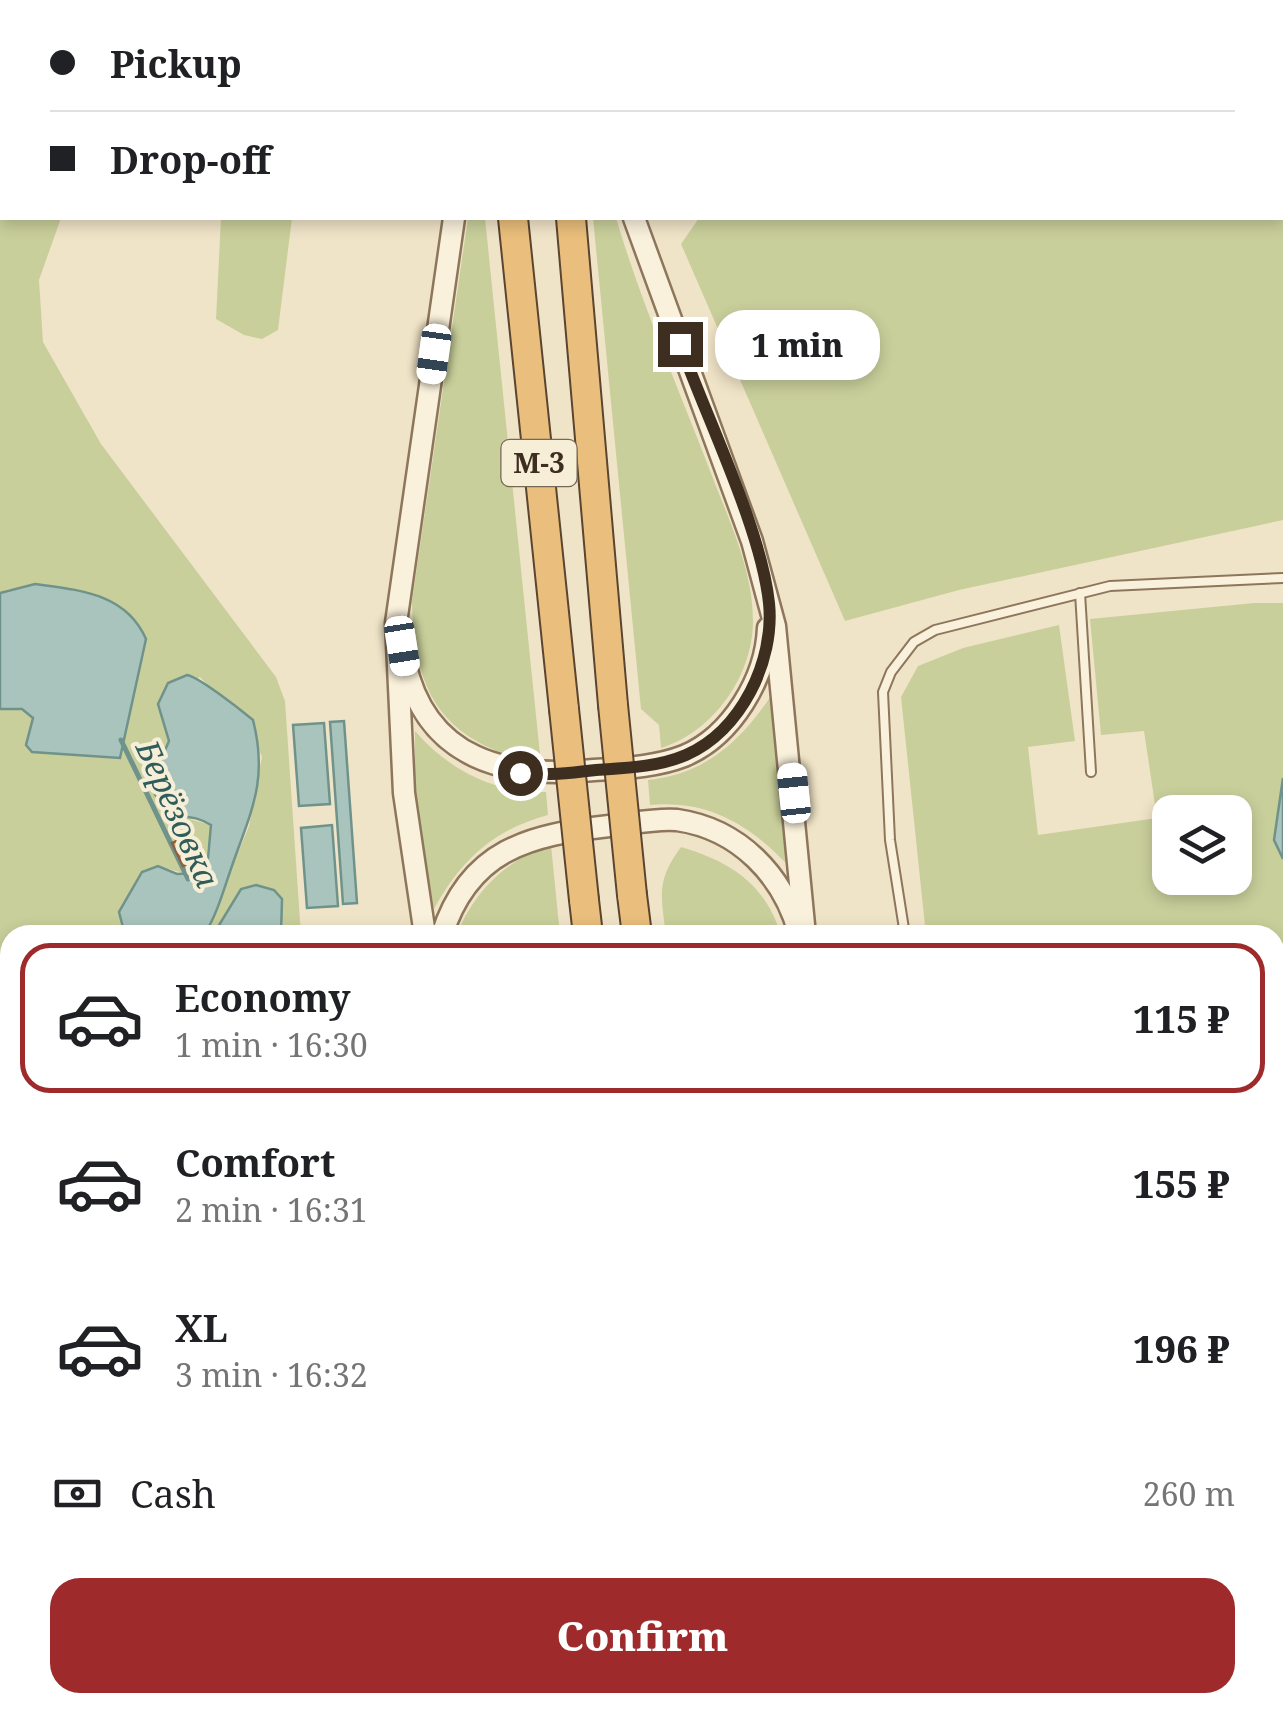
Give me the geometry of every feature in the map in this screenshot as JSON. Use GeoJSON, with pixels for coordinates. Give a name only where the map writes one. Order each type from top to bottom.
{"type":"FeatureCollection","features":[{"type":"Feature","properties":{"kind":"highway","name":"М-3"},"geometry":{"type":"LineString","coordinates":[[514,220],[587,925]]}},
{"type":"Feature","properties":{"kind":"highway","name":"М-3"},"geometry":{"type":"LineString","coordinates":[[571,220],[636,925]]}},
{"type":"Feature","properties":{"kind":"street"},"geometry":{"type":"LineString","coordinates":[[423,925],[402,775],[395,654],[400,586],[454,220]]}},
{"type":"Feature","properties":{"kind":"street"},"geometry":{"type":"LineString","coordinates":[[635,220],[752,541],[768,602],[782,676],[801,925]]}},
{"type":"Feature","properties":{"kind":"street"},"geometry":{"type":"LineString","coordinates":[[400,586],[405,667],[432,722],[465,752],[529,774],[658,764],[702,746],[742,706],[754,683],[766,648],[768,602]]}},
{"type":"Feature","properties":{"kind":"street"},"geometry":{"type":"LineString","coordinates":[[446,925],[476,876],[523,842],[547,833],[676,820],[715,832],[750,851],[782,890],[798,925]]}},
{"type":"Feature","properties":{"kind":"lane"},"geometry":{"type":"LineString","coordinates":[[903,925],[890,840],[882,705],[891,672],[914,642],[935,630],[1080,593],[1169,580],[1283,578]]}},
{"type":"Feature","properties":{"kind":"lane"},"geometry":{"type":"LineString","coordinates":[[1080,593],[1091,772]]}},
{"type":"Feature","properties":{"kind":"green space"},"geometry":{"type":"Polygon","coordinates":[[[0,220],[60,220],[39,280],[43,342],[101,444],[276,677],[285,701],[300,925],[283,925],[241,889],[219,925],[208,925],[249,826],[262,757],[244,712],[218,696],[200,677],[158,704],[169,741],[158,765],[168,813],[211,825],[205,866],[190,875],[158,866],[142,872],[119,912],[122,925],[0,925],[0,709],[22,709],[33,719],[32,724],[120,758],[9,589],[0,593],[0,220]],[[191,834],[172,844],[183,866],[202,857],[191,834]]]}},
{"type":"Feature","properties":{"kind":"green space"},"geometry":{"type":"Polygon","coordinates":[[[221,220],[292,220],[278,330],[262,339],[244,335],[216,319],[221,220]]]}},
{"type":"Feature","properties":{"kind":"green space"},"geometry":{"type":"Polygon","coordinates":[[[468,220],[485,220],[541,764],[480,743],[458,729],[441,711],[419,664],[412,601],[468,220]]]}},
{"type":"Feature","properties":{"kind":"green space"},"geometry":{"type":"Polygon","coordinates":[[[593,220],[617,220],[648,312],[738,543],[752,601],[751,642],[746,662],[738,681],[713,715],[680,740],[661,748],[659,725],[641,709],[593,220]]]}},
{"type":"Feature","properties":{"kind":"green space"},"geometry":{"type":"Polygon","coordinates":[[[698,220],[1283,220],[1283,520],[959,590],[845,621],[681,244],[698,220]]]}},
{"type":"Feature","properties":{"kind":"green space"},"geometry":{"type":"Polygon","coordinates":[[[1283,603],[1283,778],[1274,840],[1283,859],[1283,925],[925,925],[901,697],[918,666],[963,648],[1059,625],[1075,741],[1028,747],[1038,835],[1152,819],[1152,895],[1252,895],[1252,795],[1154,795],[1144,731],[1101,735],[1090,619],[1283,603]]]}},
{"type":"Feature","properties":{"kind":"green space"},"geometry":{"type":"Polygon","coordinates":[[[771,696],[787,864],[757,837],[726,818],[690,806],[650,805],[648,780],[687,771],[719,753],[747,728],[771,696]]]}},
{"type":"Feature","properties":{"kind":"green space"},"geometry":{"type":"Polygon","coordinates":[[[415,731],[442,757],[473,776],[508,788],[546,792],[548,815],[511,829],[480,849],[455,876],[434,909],[415,803],[415,731]]]}},
{"type":"Feature","properties":{"kind":"green space"},"geometry":{"type":"Polygon","coordinates":[[[551,845],[559,925],[461,925],[493,879],[534,851],[551,845]]]}},
{"type":"Feature","properties":{"kind":"green space"},"geometry":{"type":"Polygon","coordinates":[[[681,847],[715,859],[755,888],[777,925],[665,925],[662,889],[667,869],[681,847]]]}},
{"type":"Feature","properties":{"kind":"water"},"geometry":{"type":"Polygon","coordinates":[[[35,584],[100,596],[126,612],[146,639],[120,758],[32,752],[26,745],[33,718],[22,709],[0,709],[0,593],[35,584]]]}},
{"type":"Feature","properties":{"kind":"water"},"geometry":{"type":"Polygon","coordinates":[[[187,675],[193,677],[253,720],[259,760],[256,793],[209,925],[122,925],[119,912],[142,872],[158,866],[177,874],[197,873],[208,858],[211,825],[172,814],[150,785],[169,741],[158,704],[168,683],[187,675]]]}},
{"type":"Feature","properties":{"kind":"water"},"geometry":{"type":"Polygon","coordinates":[[[344,721],[357,903],[343,904],[330,722],[344,721]]]}},
{"type":"Feature","properties":{"kind":"water"},"geometry":{"type":"Polygon","coordinates":[[[324,723],[330,804],[299,806],[293,725],[324,723]]]}},
{"type":"Feature","properties":{"kind":"water"},"geometry":{"type":"Polygon","coordinates":[[[1283,778],[1283,859],[1274,840],[1283,778]]]}},
{"type":"Feature","properties":{"kind":"water"},"geometry":{"type":"Polygon","coordinates":[[[332,825],[338,906],[307,908],[301,828],[332,825]]]}},
{"type":"Feature","properties":{"kind":"water"},"geometry":{"type":"Polygon","coordinates":[[[256,885],[274,890],[282,899],[281,925],[219,925],[241,889],[256,885]]]}},
{"type":"Feature","properties":{"kind":"building"},"geometry":{"type":"Polygon","coordinates":[[[191,834],[202,857],[183,866],[172,843],[191,834]]]}},
{"type":"Feature","properties":{"kind":"waterway","name":"Берёзовка"},"geometry":{"type":"LineString","coordinates":[[121,740],[188,879]]}},
{"type":"Feature","properties":{"kind":"route"},"geometry":{"type":"LineString","coordinates":[[520,773],[547,775],[645,766],[684,756],[720,731],[742,706],[758,674],[768,635],[768,602],[761,570],[680,344]]}}]}
